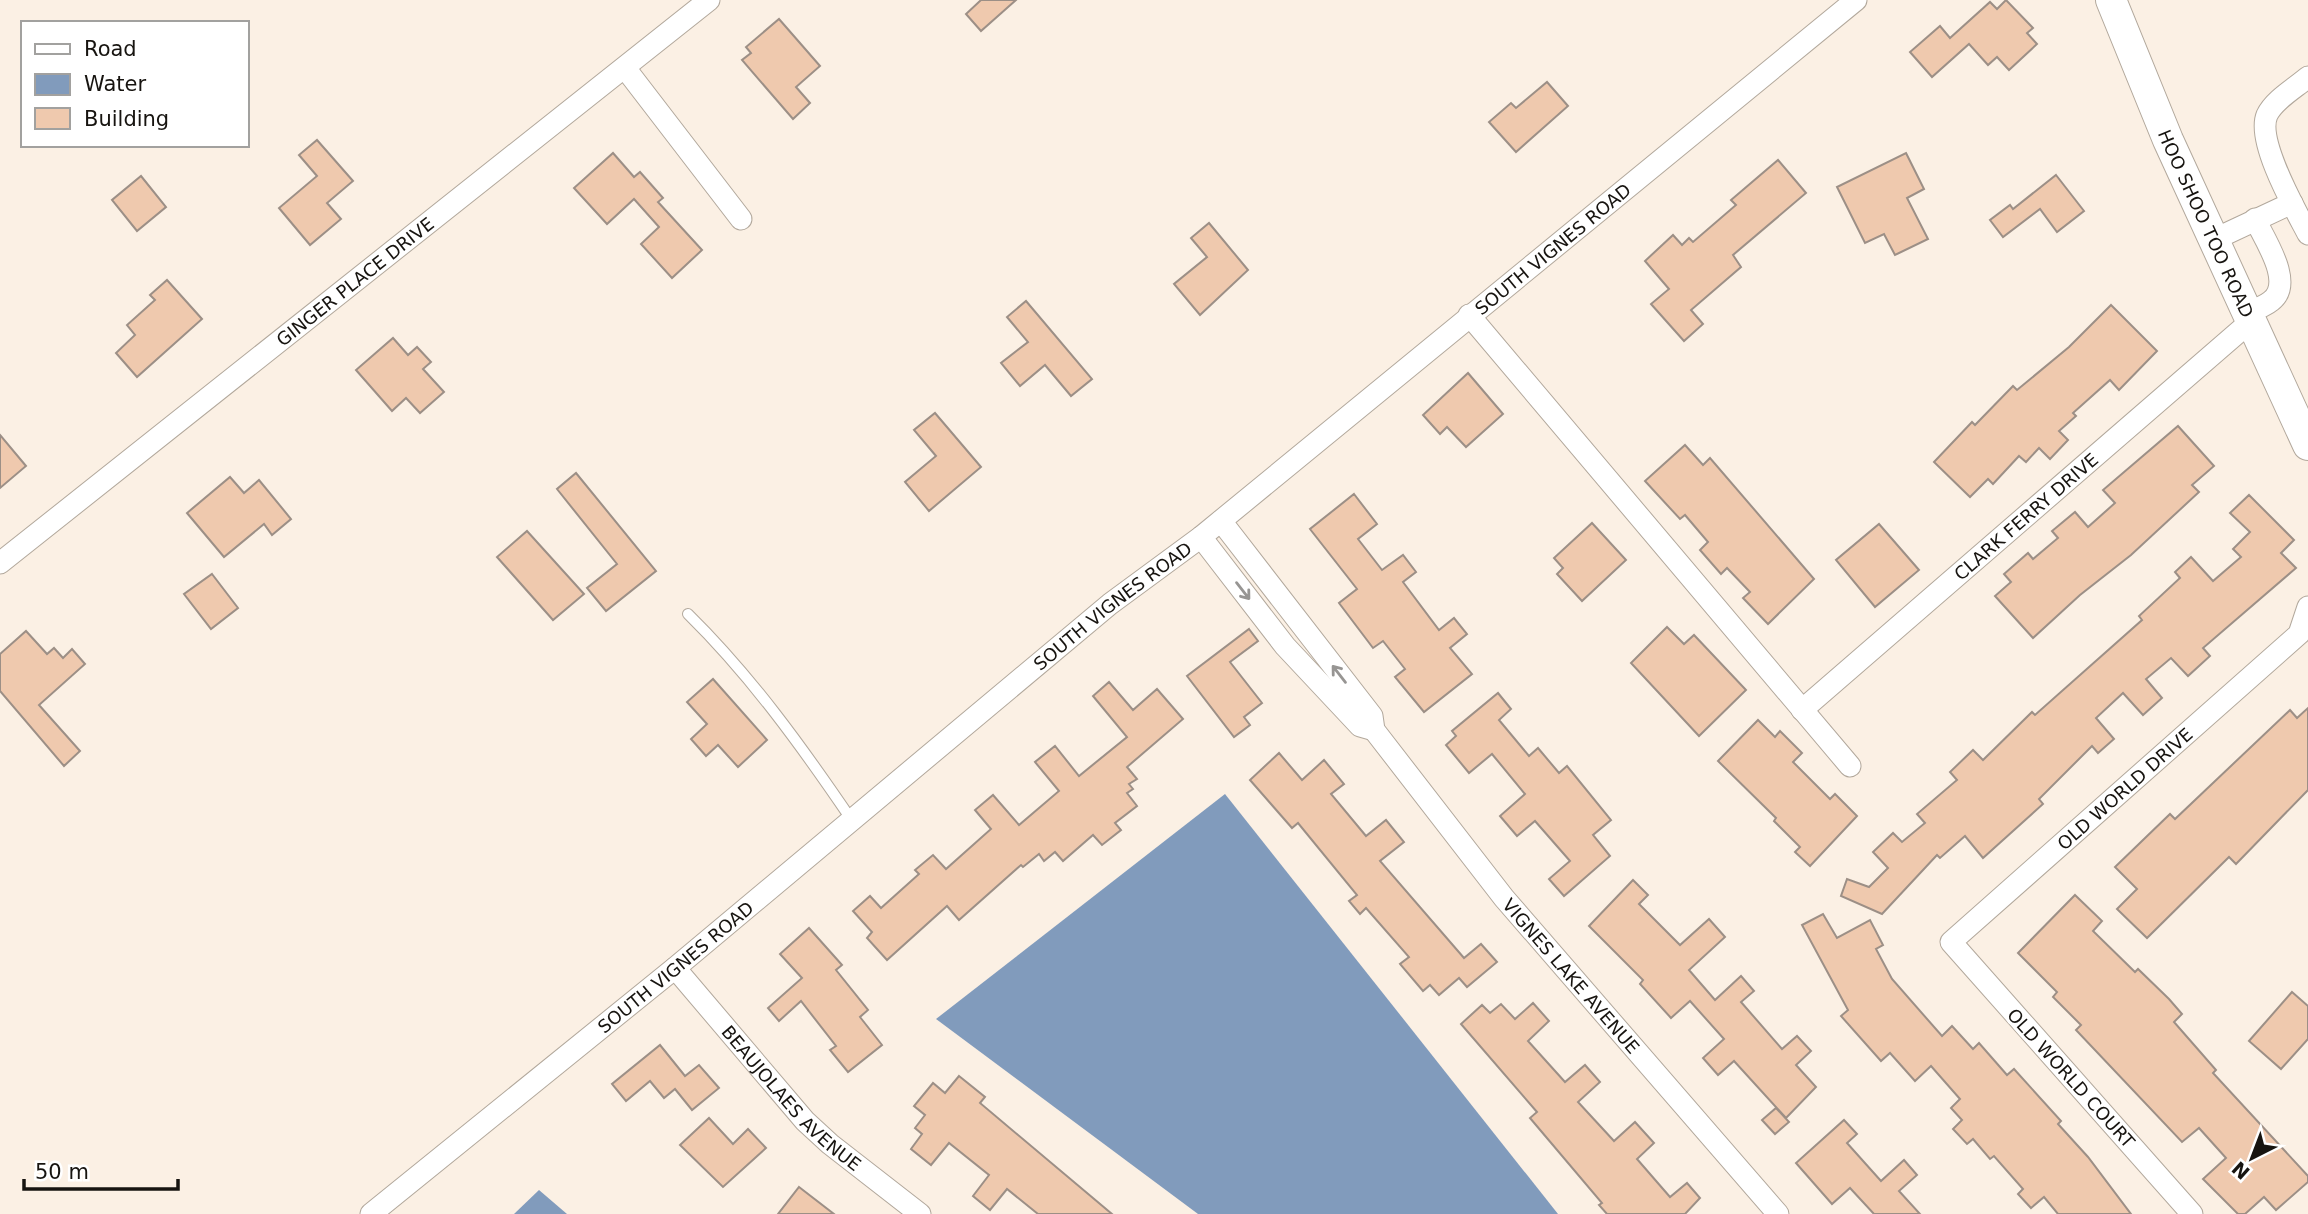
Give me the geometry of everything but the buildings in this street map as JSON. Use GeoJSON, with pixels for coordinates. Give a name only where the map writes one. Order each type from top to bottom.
{"type":"FeatureCollection","features":[{"type":"Feature","properties":{"kind":"street","name":"GINGER PLACE DRIVE"},"geometry":{"type":"LineString","coordinates":[[0,563],[709,0]]}},
{"type":"Feature","properties":{"kind":"street","name":"SOUTH VIGNES ROAD"},"geometry":{"type":"LineString","coordinates":[[372,1214],[675,968],[1110,604],[1221,521],[1856,0]]}},
{"type":"Feature","properties":{"kind":"street","name":"HOO SHOO TOO ROAD"},"geometry":{"type":"LineString","coordinates":[[2118,3],[2213,240],[2308,445]]}},
{"type":"Feature","properties":{"kind":"street"},"geometry":{"type":"LineString","coordinates":[[625,68],[741,219]]}},
{"type":"Feature","properties":{"kind":"street"},"geometry":{"type":"LineString","coordinates":[[2308,77],[2273,107],[2265,127],[2266,139],[2308,234]]}},
{"type":"Feature","properties":{"kind":"street"},"geometry":{"type":"LineString","coordinates":[[2213,240],[2292,203]]}},
{"type":"Feature","properties":{"kind":"street","name":"CLARK FERRY DRIVE"},"geometry":{"type":"LineString","coordinates":[[1802,710],[2248,318],[2272,301],[2280,288],[2278,272],[2255,219]]}},
{"type":"Feature","properties":{"kind":"street"},"geometry":{"type":"LineString","coordinates":[[1469,315],[1850,766]]}},
{"type":"Feature","properties":{"kind":"street","name":"VIGNES LAKE AVENUE"},"geometry":{"type":"LineString","coordinates":[[1221,521],[1372,716],[1374,730],[1504,898],[1778,1214]]}},
{"type":"Feature","properties":{"kind":"street","name":"VIGNES LAKE AVENUE"},"geometry":{"type":"LineString","coordinates":[[1201,537],[1285,646],[1360,726],[1374,730]]}},
{"type":"Feature","properties":{"kind":"street","name":"OLD WORLD DRIVE"},"geometry":{"type":"LineString","coordinates":[[1951,942],[2303,633],[2308,607]]}},
{"type":"Feature","properties":{"kind":"street","name":"OLD WORLD COURT"},"geometry":{"type":"LineString","coordinates":[[1951,942],[2192,1214]]}},
{"type":"Feature","properties":{"kind":"street","name":"BEAUJOLAES AVENUE"},"geometry":{"type":"LineString","coordinates":[[675,968],[797,1113],[839,1152],[920,1214]]}},
{"type":"Feature","properties":{"kind":"lane"},"geometry":{"type":"LineString","coordinates":[[688,614],[717,642],[767,703],[851,819]]}},
{"type":"Feature","properties":{"kind":"water"},"geometry":{"type":"Polygon","coordinates":[[[1225,794],[1558,1214],[1198,1214],[936,1019],[1225,794]]]}},
{"type":"Feature","properties":{"kind":"water"},"geometry":{"type":"Polygon","coordinates":[[[539,1190],[567,1214],[514,1214],[539,1190]]]}}]}
